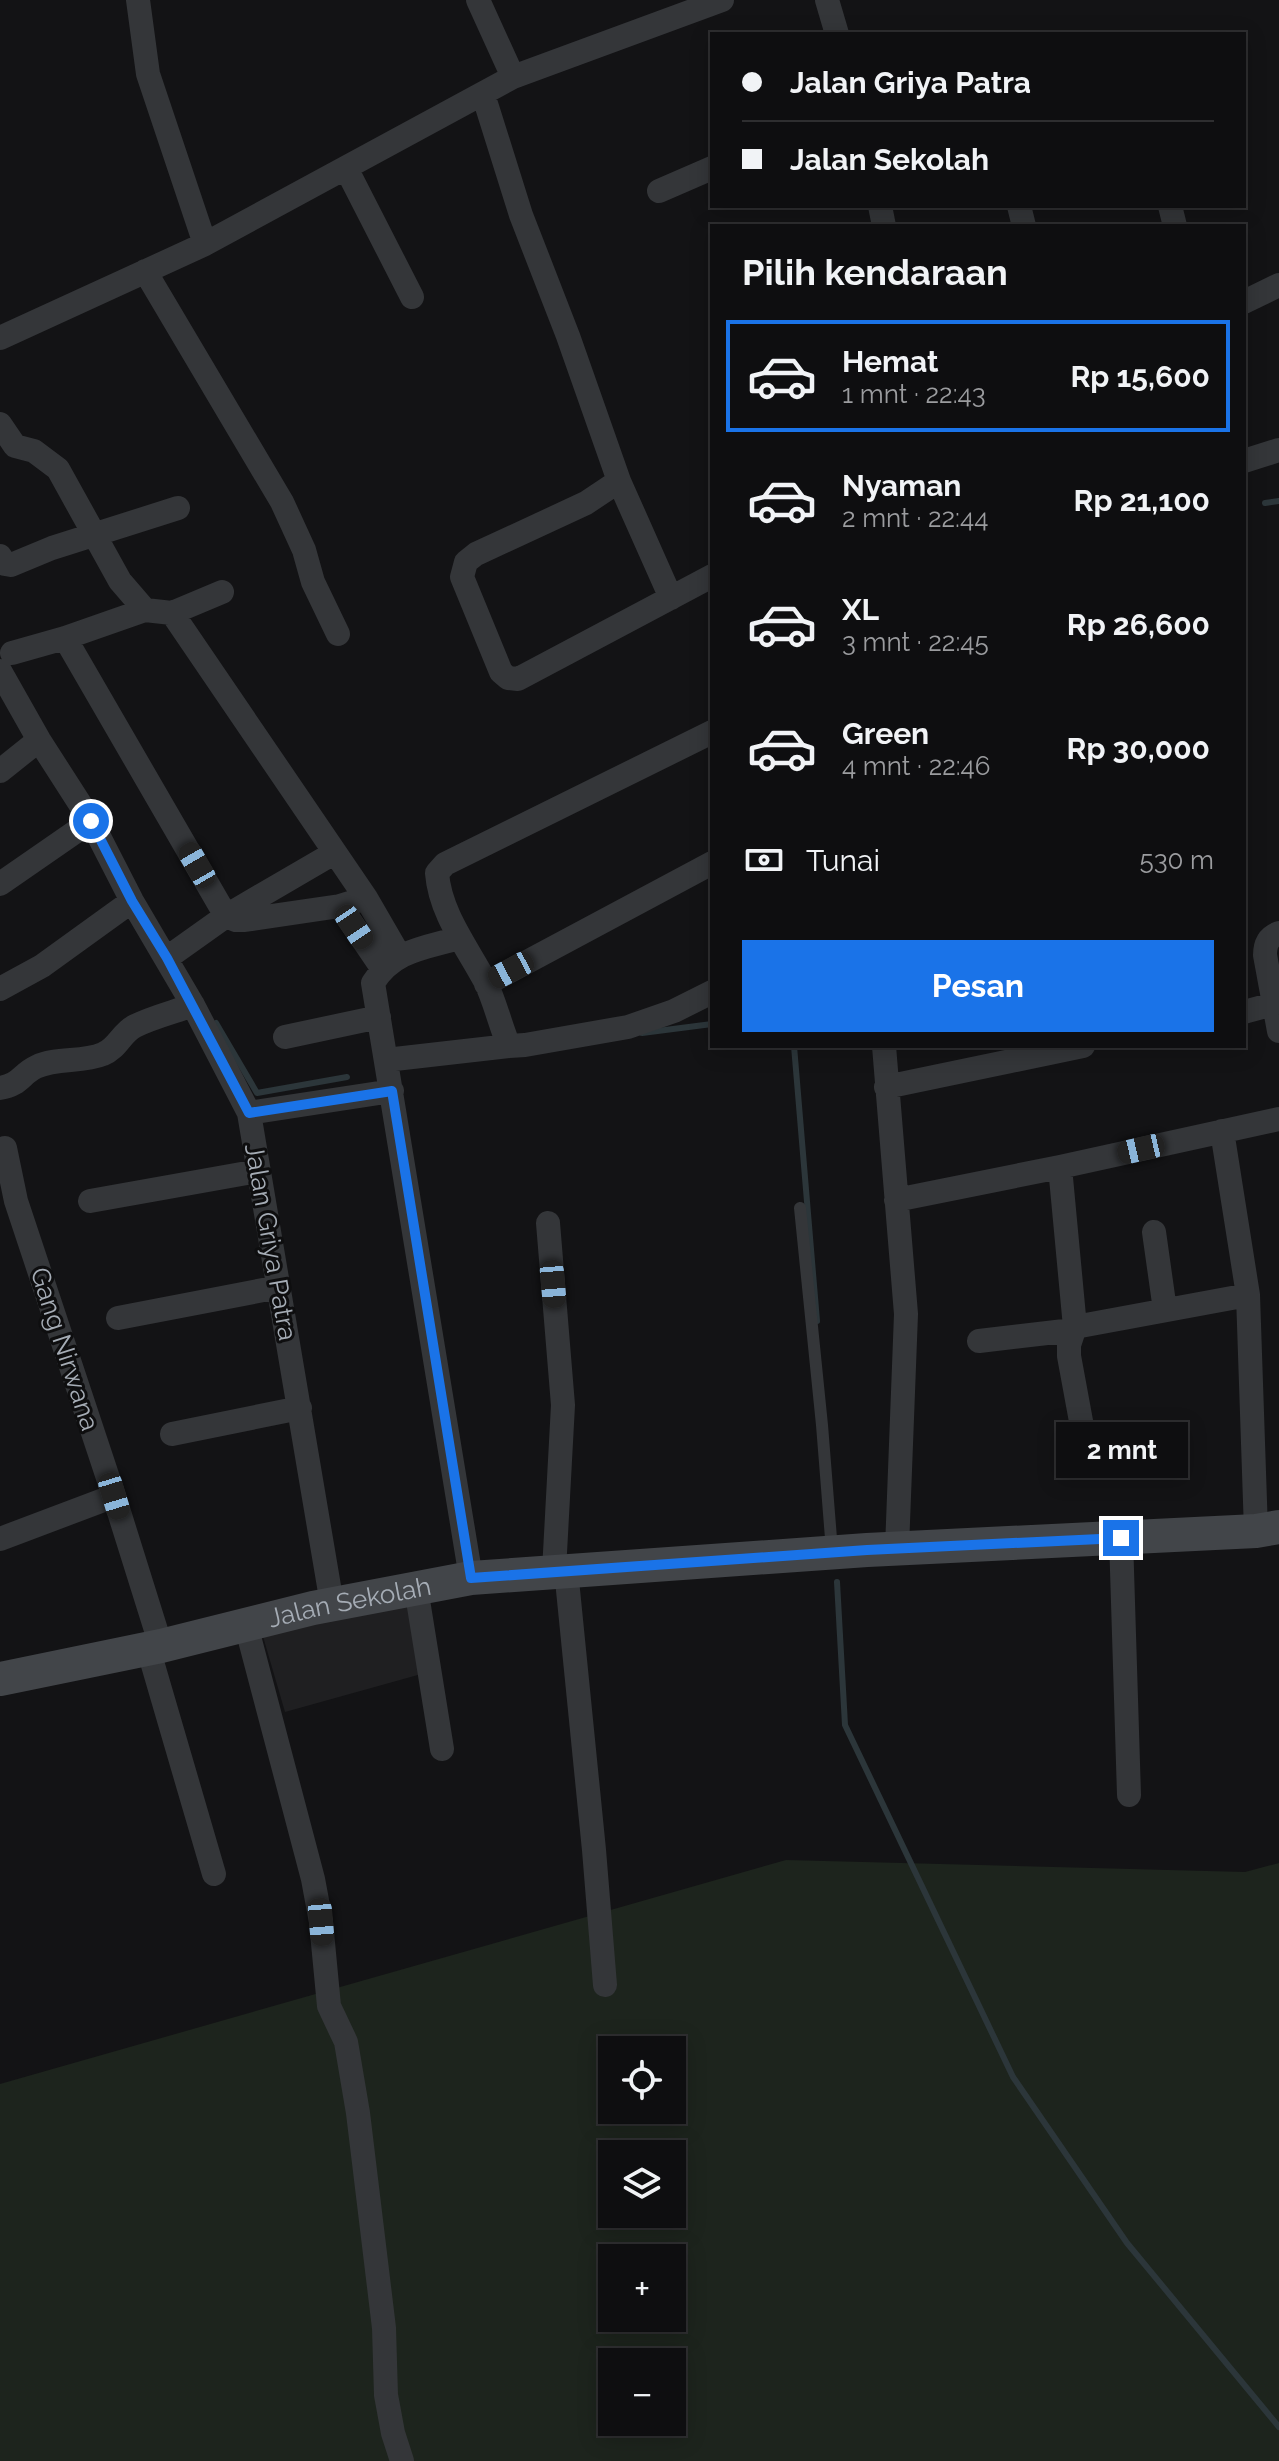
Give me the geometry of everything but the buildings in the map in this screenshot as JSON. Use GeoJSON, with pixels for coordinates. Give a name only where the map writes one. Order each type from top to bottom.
{"type":"FeatureCollection","features":[{"type":"Feature","properties":{"kind":"street"},"geometry":{"type":"LineString","coordinates":[[138,0],[148,74],[205,244]]}},
{"type":"Feature","properties":{"kind":"street"},"geometry":{"type":"LineString","coordinates":[[478,0],[513,77]]}},
{"type":"Feature","properties":{"kind":"street"},"geometry":{"type":"LineString","coordinates":[[0,338],[205,244],[513,77],[722,0]]}},
{"type":"Feature","properties":{"kind":"street"},"geometry":{"type":"LineString","coordinates":[[827,0],[836,32]]}},
{"type":"Feature","properties":{"kind":"street"},"geometry":{"type":"LineString","coordinates":[[483,94],[521,215],[619,481],[671,598]]}},
{"type":"Feature","properties":{"kind":"street"},"geometry":{"type":"LineString","coordinates":[[346,168],[412,297]]}},
{"type":"Feature","properties":{"kind":"street"},"geometry":{"type":"LineString","coordinates":[[659,191],[710,169]]}},
{"type":"Feature","properties":{"kind":"street"},"geometry":{"type":"LineString","coordinates":[[145,271],[282,502],[304,550],[313,582],[338,634]]}},
{"type":"Feature","properties":{"kind":"street"},"geometry":{"type":"LineString","coordinates":[[1246,301],[1279,285]]}},
{"type":"Feature","properties":{"kind":"street"},"geometry":{"type":"LineString","coordinates":[[0,424],[8,454],[34,451],[58,469],[120,581],[145,610]]}},
{"type":"Feature","properties":{"kind":"street"},"geometry":{"type":"LineString","coordinates":[[1246,460],[1279,450]]}},
{"type":"Feature","properties":{"kind":"street"},"geometry":{"type":"LineString","coordinates":[[619,481],[586,503],[476,554],[466,562],[462,577],[501,672],[508,678],[518,679],[710,577]]}},
{"type":"Feature","properties":{"kind":"street"},"geometry":{"type":"LineString","coordinates":[[0,556],[5,564],[11,565],[94,534],[178,508]]}},
{"type":"Feature","properties":{"kind":"street"},"geometry":{"type":"LineString","coordinates":[[6,662],[145,610],[172,613],[222,592]]}},
{"type":"Feature","properties":{"kind":"street"},"geometry":{"type":"LineString","coordinates":[[172,613],[366,898],[390,962]]}},
{"type":"Feature","properties":{"kind":"street"},"geometry":{"type":"LineString","coordinates":[[65,638],[226,916],[245,920],[340,906],[366,898]]}},
{"type":"Feature","properties":{"kind":"street","name":"Jalan Griya Patra"},"geometry":{"type":"LineString","coordinates":[[6,662],[39,740],[91,821],[132,901],[173,954],[193,1005],[249,1113],[332,1604]]}},
{"type":"Feature","properties":{"kind":"street"},"geometry":{"type":"LineString","coordinates":[[509,1046],[486,984],[459,938],[438,888],[437,873],[445,864],[710,733]]}},
{"type":"Feature","properties":{"kind":"street"},"geometry":{"type":"LineString","coordinates":[[0,771],[39,740]]}},
{"type":"Feature","properties":{"kind":"street"},"geometry":{"type":"LineString","coordinates":[[0,884],[91,821]]}},
{"type":"Feature","properties":{"kind":"street"},"geometry":{"type":"LineString","coordinates":[[173,954],[226,916],[334,853]]}},
{"type":"Feature","properties":{"kind":"street"},"geometry":{"type":"LineString","coordinates":[[486,984],[710,864]]}},
{"type":"Feature","properties":{"kind":"street"},"geometry":{"type":"LineString","coordinates":[[0,989],[42,966],[132,901]]}},
{"type":"Feature","properties":{"kind":"street"},"geometry":{"type":"LineString","coordinates":[[340,906],[390,962]]}},
{"type":"Feature","properties":{"kind":"street"},"geometry":{"type":"LineString","coordinates":[[1279,933],[1265,945],[1279,1031]]}},
{"type":"Feature","properties":{"kind":"street"},"geometry":{"type":"LineString","coordinates":[[459,938],[390,962],[373,983],[471,1578]]}},
{"type":"Feature","properties":{"kind":"street"},"geometry":{"type":"LineString","coordinates":[[386,1060],[525,1045],[628,1027],[674,1011],[710,993]]}},
{"type":"Feature","properties":{"kind":"street"},"geometry":{"type":"LineString","coordinates":[[1246,1011],[1273,1004]]}},
{"type":"Feature","properties":{"kind":"street"},"geometry":{"type":"LineString","coordinates":[[0,1088],[17,1083],[35,1068],[106,1053],[134,1027],[193,1005]]}},
{"type":"Feature","properties":{"kind":"street"},"geometry":{"type":"LineString","coordinates":[[285,1037],[379,1017]]}},
{"type":"Feature","properties":{"kind":"street"},"geometry":{"type":"LineString","coordinates":[[884,1048],[906,1314],[897,1548]]}},
{"type":"Feature","properties":{"kind":"street"},"geometry":{"type":"LineString","coordinates":[[886,1087],[1005,1054],[1064,1048]]}},
{"type":"Feature","properties":{"kind":"street"},"geometry":{"type":"LineString","coordinates":[[249,1113],[392,1091]]}},
{"type":"Feature","properties":{"kind":"street"},"geometry":{"type":"LineString","coordinates":[[896,1200],[1279,1119]]}},
{"type":"Feature","properties":{"kind":"street"},"geometry":{"type":"LineString","coordinates":[[1222,1131],[1248,1295],[1268,1529]]}},
{"type":"Feature","properties":{"kind":"street","name":"Gang Nirwana"},"geometry":{"type":"LineString","coordinates":[[5,1148],[8,1203],[114,1496],[214,1874]]}},
{"type":"Feature","properties":{"kind":"street"},"geometry":{"type":"LineString","coordinates":[[1060,1167],[1074,1329],[1069,1356],[1083,1432]]}},
{"type":"Feature","properties":{"kind":"street"},"geometry":{"type":"LineString","coordinates":[[90,1201],[258,1171]]}},
{"type":"Feature","properties":{"kind":"street"},"geometry":{"type":"LineString","coordinates":[[548,1223],[563,1405],[560,1571],[593,1834],[605,1985]]}},
{"type":"Feature","properties":{"kind":"street"},"geometry":{"type":"LineString","coordinates":[[1154,1232],[1165,1310]]}},
{"type":"Feature","properties":{"kind":"street"},"geometry":{"type":"LineString","coordinates":[[118,1318],[279,1287]]}},
{"type":"Feature","properties":{"kind":"street"},"geometry":{"type":"LineString","coordinates":[[979,1341],[1074,1329],[1248,1295]]}},
{"type":"Feature","properties":{"kind":"street"},"geometry":{"type":"LineString","coordinates":[[172,1434],[300,1408]]}},
{"type":"Feature","properties":{"kind":"street"},"geometry":{"type":"LineString","coordinates":[[0,1539],[114,1496]]}},
{"type":"Feature","properties":{"kind":"street","name":"Jalan Sekolah"},"geometry":{"type":"LineString","coordinates":[[0,1679],[155,1647],[332,1604],[471,1578],[897,1548],[1268,1529]]}},
{"type":"Feature","properties":{"kind":"street"},"geometry":{"type":"LineString","coordinates":[[1121,1538],[1129,1795]]}},
{"type":"Feature","properties":{"kind":"street"},"geometry":{"type":"LineString","coordinates":[[416,1588],[442,1749]]}},
{"type":"Feature","properties":{"kind":"street"},"geometry":{"type":"LineString","coordinates":[[246,1625],[313,1879],[321,1922],[329,2006],[346,2042],[358,2113],[384,2328],[386,2395],[402,2461]]}},
{"type":"Feature","properties":{"kind":"lane"},"geometry":{"type":"LineString","coordinates":[[800,1208],[834,1552]]}},
{"type":"Feature","properties":{"kind":"shaded area"},"geometry":{"type":"Polygon","coordinates":[[[408,1598],[425,1673],[285,1712],[262,1633],[408,1598]]]}},
{"type":"Feature","properties":{"kind":"shaded area"},"geometry":{"type":"Polygon","coordinates":[[[786,1860],[1245,1872],[1279,1863],[1279,2461],[0,2461],[0,2084],[786,1860]]]}},
{"type":"Feature","properties":{"kind":"waterway"},"geometry":{"type":"LineString","coordinates":[[1265,503],[1279,501]]}},
{"type":"Feature","properties":{"kind":"waterway"},"geometry":{"type":"LineString","coordinates":[[216,1023],[257,1093],[347,1077]]}},
{"type":"Feature","properties":{"kind":"waterway"},"geometry":{"type":"LineString","coordinates":[[642,1033],[710,1024]]}},
{"type":"Feature","properties":{"kind":"waterway"},"geometry":{"type":"LineString","coordinates":[[794,1048],[817,1321]]}},
{"type":"Feature","properties":{"kind":"waterway"},"geometry":{"type":"LineString","coordinates":[[837,1582],[845,1725],[1013,2077],[1127,2243],[1279,2427]]}},
{"type":"Feature","properties":{"kind":"route"},"geometry":{"type":"LineString","coordinates":[[91,821],[249,1113],[392,1091],[471,1578],[867,1550],[1121,1538]]}}]}
